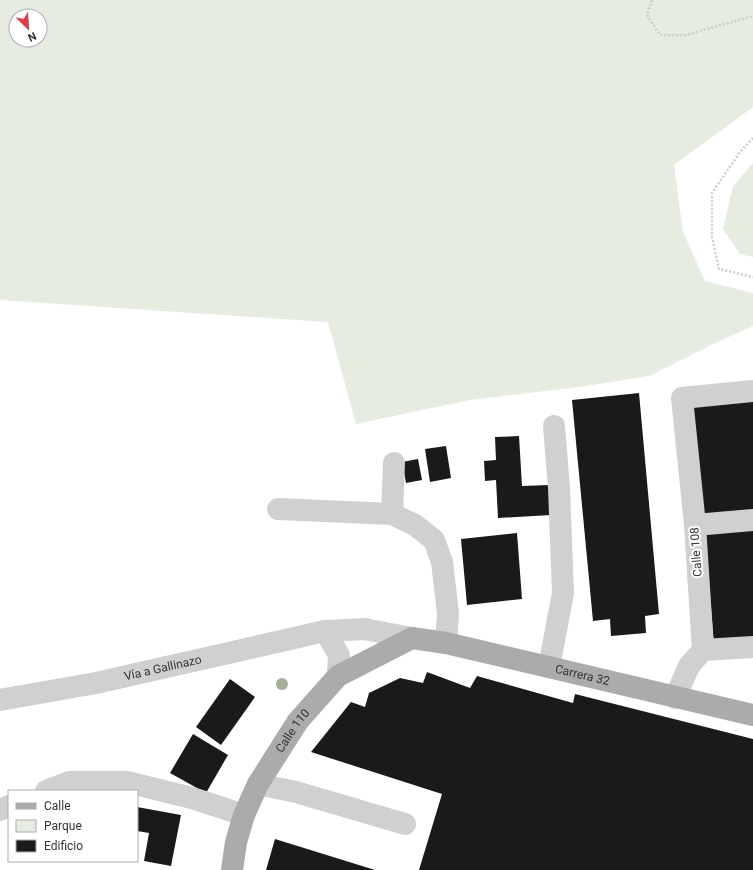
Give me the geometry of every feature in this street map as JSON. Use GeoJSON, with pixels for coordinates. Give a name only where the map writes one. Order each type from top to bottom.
{"type":"FeatureCollection","features":[{"type":"Feature","properties":{"kind":"main road","name":"Carrera 32"},"geometry":{"type":"LineString","coordinates":[[412,638],[446,643],[675,698],[753,715]]}},
{"type":"Feature","properties":{"kind":"main road","name":"Calle 110"},"geometry":{"type":"LineString","coordinates":[[232,870],[236,842],[244,815],[258,784],[298,721],[338,676],[412,638]]}},
{"type":"Feature","properties":{"kind":"street","name":"Calle 108"},"geometry":{"type":"LineString","coordinates":[[703,650],[695,526],[682,398],[753,391]]}},
{"type":"Feature","properties":{"kind":"street"},"geometry":{"type":"LineString","coordinates":[[549,667],[563,593],[559,488],[554,426]]}},
{"type":"Feature","properties":{"kind":"street"},"geometry":{"type":"LineString","coordinates":[[392,514],[394,463]]}},
{"type":"Feature","properties":{"kind":"street"},"geometry":{"type":"LineString","coordinates":[[278,509],[392,514],[415,525],[434,540],[442,562],[448,613],[446,643]]}},
{"type":"Feature","properties":{"kind":"street"},"geometry":{"type":"LineString","coordinates":[[695,526],[753,520]]}},
{"type":"Feature","properties":{"kind":"street","name":"Vía a Gallinazo"},"geometry":{"type":"LineString","coordinates":[[0,700],[96,683],[325,632],[364,630],[412,638]]}},
{"type":"Feature","properties":{"kind":"street"},"geometry":{"type":"LineString","coordinates":[[325,632],[339,655],[338,676]]}},
{"type":"Feature","properties":{"kind":"street"},"geometry":{"type":"LineString","coordinates":[[675,698],[689,666],[703,650],[753,647]]}},
{"type":"Feature","properties":{"kind":"street"},"geometry":{"type":"LineString","coordinates":[[50,790],[68,786],[127,782],[192,798],[244,815]]}},
{"type":"Feature","properties":{"kind":"street"},"geometry":{"type":"LineString","coordinates":[[258,784],[296,792],[405,824]]}},
{"type":"Feature","properties":{"kind":"path"},"geometry":{"type":"LineString","coordinates":[[652,0],[646,15],[660,36],[686,35],[753,16]]}},
{"type":"Feature","properties":{"kind":"path"},"geometry":{"type":"LineString","coordinates":[[753,138],[740,152],[712,193],[712,237],[719,269],[753,277]]}},
{"type":"Feature","properties":{"kind":"green space"},"geometry":{"type":"Polygon","coordinates":[[[0,0],[753,0],[753,107],[674,165],[683,232],[705,281],[753,293],[753,326],[649,376],[579,387],[470,400],[356,424],[328,322],[0,300],[0,0]]]}},
{"type":"Feature","properties":{"kind":"green space"},"geometry":{"type":"Polygon","coordinates":[[[753,163],[753,257],[740,254],[723,229],[733,186],[753,163]]]}},
{"type":"Feature","properties":{"kind":"building"},"geometry":{"type":"Polygon","coordinates":[[[639,393],[659,614],[645,616],[646,633],[611,636],[610,619],[593,621],[572,400],[639,393]]]}},
{"type":"Feature","properties":{"kind":"building"},"geometry":{"type":"Polygon","coordinates":[[[753,401],[753,511],[701,516],[692,407],[753,401]]]}},
{"type":"Feature","properties":{"kind":"building"},"geometry":{"type":"Polygon","coordinates":[[[519,436],[522,486],[549,485],[551,515],[498,518],[496,480],[485,481],[484,461],[496,460],[495,437],[519,436]]]}},
{"type":"Feature","properties":{"kind":"building"},"geometry":{"type":"Polygon","coordinates":[[[446,446],[451,478],[430,482],[425,449],[446,446]]]}},
{"type":"Feature","properties":{"kind":"building"},"geometry":{"type":"Polygon","coordinates":[[[418,459],[422,480],[406,483],[402,462],[418,459]]]}},
{"type":"Feature","properties":{"kind":"building"},"geometry":{"type":"Polygon","coordinates":[[[753,530],[753,642],[714,645],[705,534],[753,530]]]}},
{"type":"Feature","properties":{"kind":"building"},"geometry":{"type":"Polygon","coordinates":[[[517,533],[522,599],[467,605],[461,539],[517,533]]]}},
{"type":"Feature","properties":{"kind":"building"},"geometry":{"type":"Polygon","coordinates":[[[427,672],[470,688],[477,676],[573,703],[575,694],[753,739],[753,870],[419,870],[442,794],[311,752],[351,702],[365,707],[369,693],[400,678],[423,683],[427,672]]]}},
{"type":"Feature","properties":{"kind":"building"},"geometry":{"type":"Polygon","coordinates":[[[230,679],[255,697],[221,745],[196,727],[230,679]]]}},
{"type":"Feature","properties":{"kind":"building"},"geometry":{"type":"Polygon","coordinates":[[[193,734],[228,755],[206,793],[170,773],[193,734]]]}},
{"type":"Feature","properties":{"kind":"building"},"geometry":{"type":"Polygon","coordinates":[[[138,807],[181,815],[171,866],[144,861],[149,833],[138,831],[138,807]]]}},
{"type":"Feature","properties":{"kind":"building"},"geometry":{"type":"Polygon","coordinates":[[[275,839],[375,870],[266,870],[275,839]]]}}]}
